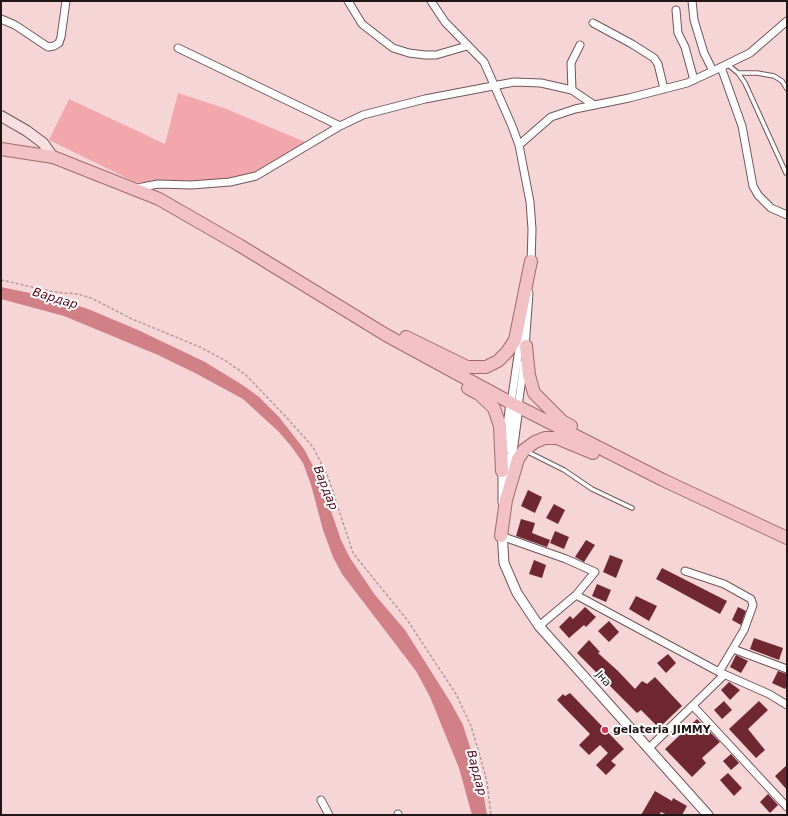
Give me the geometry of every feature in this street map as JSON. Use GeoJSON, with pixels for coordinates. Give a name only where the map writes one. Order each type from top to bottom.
{"type":"FeatureCollection","features":[{"type":"Feature","properties":{"kind":"main road"},"geometry":{"type":"LineString","coordinates":[[1,116],[27,131],[43,143],[53,157]]}},
{"type":"Feature","properties":{"kind":"main road"},"geometry":{"type":"LineString","coordinates":[[1,149],[53,157],[137,188],[239,245],[386,335],[515,405],[663,480],[787,538]]}},
{"type":"Feature","properties":{"kind":"main road"},"geometry":{"type":"LineString","coordinates":[[323,297],[467,367],[486,367],[498,361],[507,352],[514,340],[532,261]]}},
{"type":"Feature","properties":{"kind":"main road"},"geometry":{"type":"LineString","coordinates":[[386,335],[413,355],[479,394],[494,408],[500,426],[502,472]]}},
{"type":"Feature","properties":{"kind":"main road"},"geometry":{"type":"LineString","coordinates":[[526,346],[529,375],[534,393],[543,404],[562,421],[630,459],[663,480]]}},
{"type":"Feature","properties":{"kind":"main road"},"geometry":{"type":"LineString","coordinates":[[501,536],[506,500],[518,459],[524,450],[540,440],[557,438],[626,468],[663,480]]}},
{"type":"Feature","properties":{"kind":"street"},"geometry":{"type":"LineString","coordinates":[[1,19],[15,25],[48,47],[54,46],[59,43],[61,37],[66,1]]}},
{"type":"Feature","properties":{"kind":"street"},"geometry":{"type":"LineString","coordinates":[[348,1],[362,24],[393,48],[425,56],[460,50],[467,46]]}},
{"type":"Feature","properties":{"kind":"street"},"geometry":{"type":"LineString","coordinates":[[431,1],[445,22],[484,62],[519,145],[530,202],[532,261],[526,346],[502,472],[503,499]]}},
{"type":"Feature","properties":{"kind":"street"},"geometry":{"type":"LineString","coordinates":[[692,1],[694,20],[704,53],[714,71]]}},
{"type":"Feature","properties":{"kind":"street"},"geometry":{"type":"LineString","coordinates":[[676,10],[678,32],[694,80]]}},
{"type":"Feature","properties":{"kind":"street"},"geometry":{"type":"LineString","coordinates":[[519,145],[551,117],[575,109],[664,89],[694,80],[714,71],[750,53],[787,21]]}},
{"type":"Feature","properties":{"kind":"street"},"geometry":{"type":"LineString","coordinates":[[593,24],[632,44],[654,58],[661,73],[664,89]]}},
{"type":"Feature","properties":{"kind":"street"},"geometry":{"type":"LineString","coordinates":[[572,90],[571,63],[580,45]]}},
{"type":"Feature","properties":{"kind":"street"},"geometry":{"type":"LineString","coordinates":[[178,48],[340,126]]}},
{"type":"Feature","properties":{"kind":"street"},"geometry":{"type":"LineString","coordinates":[[724,66],[742,126],[753,186],[758,195],[771,208],[787,215]]}},
{"type":"Feature","properties":{"kind":"street"},"geometry":{"type":"LineString","coordinates":[[137,188],[158,184],[191,185],[230,182],[256,176],[340,126],[372,112],[424,99],[514,82],[541,83],[572,90],[594,105]]}},
{"type":"Feature","properties":{"kind":"street"},"geometry":{"type":"LineString","coordinates":[[503,499],[510,470],[515,405],[532,261]]}},
{"type":"Feature","properties":{"kind":"street","name":"Јна"},"geometry":{"type":"LineString","coordinates":[[503,499],[501,536],[504,563],[517,593],[539,626],[708,815]]}},
{"type":"Feature","properties":{"kind":"street"},"geometry":{"type":"LineString","coordinates":[[501,536],[566,558],[595,572],[576,595],[539,626]]}},
{"type":"Feature","properties":{"kind":"street"},"geometry":{"type":"LineString","coordinates":[[648,749],[694,706],[721,674],[733,648],[744,630],[753,606],[750,599],[724,584],[685,571]]}},
{"type":"Feature","properties":{"kind":"street"},"geometry":{"type":"LineString","coordinates":[[576,595],[721,674],[769,694],[787,705]]}},
{"type":"Feature","properties":{"kind":"street"},"geometry":{"type":"LineString","coordinates":[[733,648],[787,669]]}},
{"type":"Feature","properties":{"kind":"street"},"geometry":{"type":"LineString","coordinates":[[694,706],[787,807]]}},
{"type":"Feature","properties":{"kind":"street"},"geometry":{"type":"LineString","coordinates":[[321,800],[329,815]]}},
{"type":"Feature","properties":{"kind":"lane"},"geometry":{"type":"LineString","coordinates":[[724,66],[738,73],[757,73],[774,76],[782,81],[787,89]]}},
{"type":"Feature","properties":{"kind":"lane"},"geometry":{"type":"LineString","coordinates":[[738,73],[745,83],[786,173]]}},
{"type":"Feature","properties":{"kind":"lane"},"geometry":{"type":"LineString","coordinates":[[524,450],[564,470],[592,489],[632,508]]}},
{"type":"Feature","properties":{"kind":"path"},"geometry":{"type":"LineString","coordinates":[[1,280],[54,292],[78,294],[91,298],[132,318],[200,347],[226,361],[246,375],[288,418],[313,447],[328,477],[353,553],[408,621],[456,694],[471,726],[480,756],[487,782],[491,815]]}},
{"type":"Feature","properties":{"kind":"shaded area"},"geometry":{"type":"Polygon","coordinates":[[[178,93],[224,108],[310,144],[266,171],[230,182],[158,184],[135,182],[49,140],[69,99],[165,144],[178,93]]]}},
{"type":"Feature","properties":{"kind":"water","name":"Вардар"},"geometry":{"type":"Polygon","coordinates":[[[1,287],[54,298],[88,309],[138,330],[205,362],[244,386],[259,397],[279,417],[304,449],[313,466],[322,485],[341,540],[350,558],[375,595],[405,630],[451,703],[463,725],[482,786],[487,815],[472,815],[459,768],[430,697],[416,671],[342,574],[333,557],[323,530],[311,485],[303,463],[279,432],[243,399],[195,373],[158,355],[64,316],[1,299],[1,287]]]}},
{"type":"Feature","properties":{"kind":"building"},"geometry":{"type":"Polygon","coordinates":[[[528,490],[542,497],[535,513],[521,506],[528,490]]]}},
{"type":"Feature","properties":{"kind":"building"},"geometry":{"type":"Polygon","coordinates":[[[554,504],[565,510],[558,524],[546,518],[554,504]]]}},
{"type":"Feature","properties":{"kind":"building"},"geometry":{"type":"Polygon","coordinates":[[[521,519],[535,523],[532,533],[550,540],[547,547],[516,536],[521,519]]]}},
{"type":"Feature","properties":{"kind":"building"},"geometry":{"type":"Polygon","coordinates":[[[555,531],[569,537],[564,549],[550,543],[555,531]]]}},
{"type":"Feature","properties":{"kind":"building"},"geometry":{"type":"Polygon","coordinates":[[[586,540],[595,545],[584,562],[575,557],[586,540]]]}},
{"type":"Feature","properties":{"kind":"building"},"geometry":{"type":"Polygon","coordinates":[[[610,555],[623,560],[616,578],[603,572],[610,555]]]}},
{"type":"Feature","properties":{"kind":"building"},"geometry":{"type":"Polygon","coordinates":[[[534,560],[546,565],[542,578],[529,574],[534,560]]]}},
{"type":"Feature","properties":{"kind":"building"},"geometry":{"type":"Polygon","coordinates":[[[662,568],[727,601],[720,614],[656,579],[662,568]]]}},
{"type":"Feature","properties":{"kind":"building"},"geometry":{"type":"Polygon","coordinates":[[[597,584],[611,590],[606,602],[592,596],[597,584]]]}},
{"type":"Feature","properties":{"kind":"building"},"geometry":{"type":"Polygon","coordinates":[[[636,596],[657,606],[649,621],[629,609],[636,596]]]}},
{"type":"Feature","properties":{"kind":"building"},"geometry":{"type":"Polygon","coordinates":[[[585,607],[596,617],[586,627],[584,625],[569,638],[559,627],[570,616],[573,619],[585,607]]]}},
{"type":"Feature","properties":{"kind":"building"},"geometry":{"type":"Polygon","coordinates":[[[738,607],[746,611],[741,625],[732,620],[738,607]]]}},
{"type":"Feature","properties":{"kind":"building"},"geometry":{"type":"Polygon","coordinates":[[[609,621],[619,632],[609,642],[598,631],[609,621]]]}},
{"type":"Feature","properties":{"kind":"building"},"geometry":{"type":"Polygon","coordinates":[[[754,638],[783,648],[779,660],[750,649],[754,638]]]}},
{"type":"Feature","properties":{"kind":"building"},"geometry":{"type":"Polygon","coordinates":[[[589,640],[600,652],[598,653],[635,689],[642,681],[647,684],[655,677],[682,706],[659,728],[641,710],[637,713],[577,653],[589,640]]]}},
{"type":"Feature","properties":{"kind":"building"},"geometry":{"type":"Polygon","coordinates":[[[668,654],[676,663],[666,673],[657,663],[668,654]]]}},
{"type":"Feature","properties":{"kind":"building"},"geometry":{"type":"Polygon","coordinates":[[[736,655],[748,661],[741,673],[730,667],[736,655]]]}},
{"type":"Feature","properties":{"kind":"building"},"geometry":{"type":"Polygon","coordinates":[[[778,671],[787,674],[787,685],[785,689],[772,683],[778,671]]]}},
{"type":"Feature","properties":{"kind":"building"},"geometry":{"type":"Polygon","coordinates":[[[729,682],[740,690],[730,700],[721,690],[729,682]]]}},
{"type":"Feature","properties":{"kind":"building"},"geometry":{"type":"Polygon","coordinates":[[[570,693],[624,749],[611,761],[616,765],[606,775],[596,765],[608,753],[600,745],[589,755],[579,745],[590,734],[557,700],[563,694],[565,696],[570,693]]]}},
{"type":"Feature","properties":{"kind":"building"},"geometry":{"type":"Polygon","coordinates":[[[724,701],[732,710],[722,719],[714,710],[724,701]]]}},
{"type":"Feature","properties":{"kind":"building"},"geometry":{"type":"Polygon","coordinates":[[[759,701],[768,710],[748,729],[765,750],[756,758],[729,729],[759,701]]]}},
{"type":"Feature","properties":{"kind":"building"},"geometry":{"type":"Polygon","coordinates":[[[697,719],[720,742],[702,758],[706,763],[692,777],[665,749],[697,719]]]}},
{"type":"Feature","properties":{"kind":"building"},"geometry":{"type":"Polygon","coordinates":[[[731,754],[739,763],[731,770],[723,761],[731,754]]]}},
{"type":"Feature","properties":{"kind":"building"},"geometry":{"type":"Polygon","coordinates":[[[787,765],[787,790],[775,776],[787,765]]]}},
{"type":"Feature","properties":{"kind":"building"},"geometry":{"type":"Polygon","coordinates":[[[728,773],[742,788],[734,796],[720,780],[728,773]]]}},
{"type":"Feature","properties":{"kind":"building"},"geometry":{"type":"Polygon","coordinates":[[[655,791],[672,801],[673,798],[687,806],[682,815],[667,815],[661,812],[659,815],[641,815],[655,791]]]}},
{"type":"Feature","properties":{"kind":"building"},"geometry":{"type":"Polygon","coordinates":[[[768,794],[778,805],[770,813],[760,802],[768,794]]]}},
{"type":"Feature","properties":{"kind":"place","name":"gelateria JIMMY"},"geometry":{"type":"Point","coordinates":[605,730]}}]}
